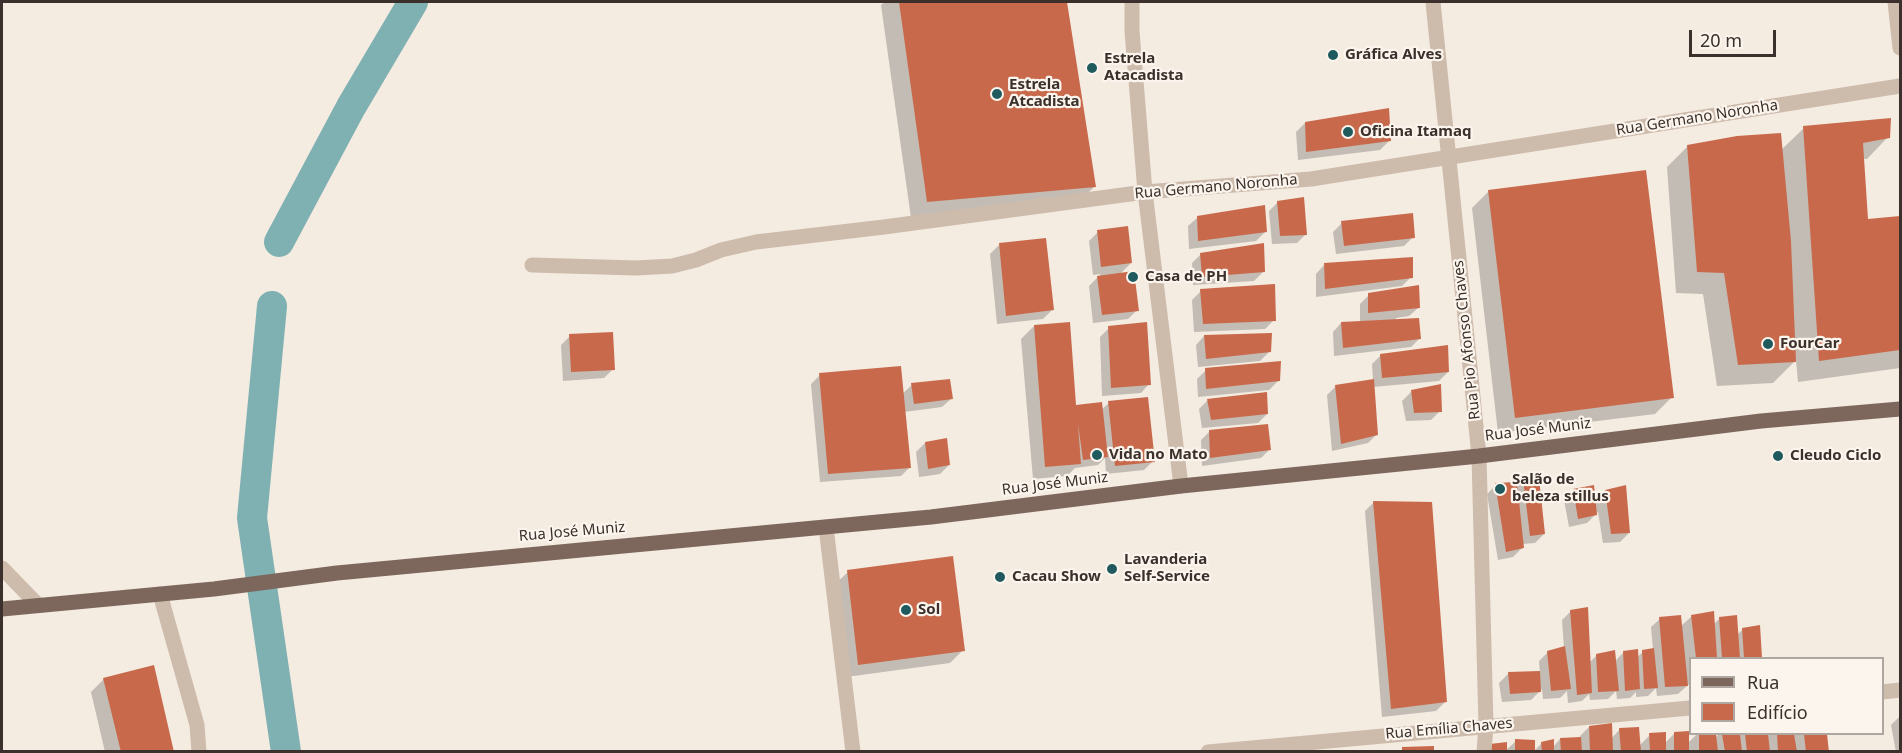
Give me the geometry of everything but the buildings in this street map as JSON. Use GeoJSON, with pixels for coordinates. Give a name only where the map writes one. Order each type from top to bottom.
{"type":"FeatureCollection","features":[{"type":"Feature","properties":{"kind":"main road","name":"Rua José Muniz"},"geometry":{"type":"LineString","coordinates":[[2,609],[214,589],[337,573],[932,517],[1181,486],[1479,456],[1761,421],[1900,410]]}},
{"type":"Feature","properties":{"kind":"street"},"geometry":{"type":"LineString","coordinates":[[1132,2],[1132,31],[1144,192],[1181,486]]}},
{"type":"Feature","properties":{"kind":"street","name":"Rua Pio Afonso Chaves"},"geometry":{"type":"LineString","coordinates":[[1433,2],[1479,456],[1486,726],[1484,752]]}},
{"type":"Feature","properties":{"kind":"street"},"geometry":{"type":"LineString","coordinates":[[1894,2],[1900,48]]}},
{"type":"Feature","properties":{"kind":"street","name":"Rua Germano Noronha"},"geometry":{"type":"LineString","coordinates":[[532,265],[636,268],[672,266],[721,250],[756,242],[1144,192],[1311,179],[1900,86]]}},
{"type":"Feature","properties":{"kind":"street"},"geometry":{"type":"LineString","coordinates":[[826,527],[854,752]]}},
{"type":"Feature","properties":{"kind":"street"},"geometry":{"type":"LineString","coordinates":[[2,568],[38,605]]}},
{"type":"Feature","properties":{"kind":"street"},"geometry":{"type":"LineString","coordinates":[[160,594],[197,725],[200,752]]}},
{"type":"Feature","properties":{"kind":"street"},"geometry":{"type":"LineString","coordinates":[[1884,692],[1900,690]]}},
{"type":"Feature","properties":{"kind":"street","name":"Rua Emília Chaves"},"geometry":{"type":"LineString","coordinates":[[1208,752],[1689,708]]}},
{"type":"Feature","properties":{"kind":"waterway"},"geometry":{"type":"LineString","coordinates":[[279,242],[351,107],[413,2]]}},
{"type":"Feature","properties":{"kind":"waterway"},"geometry":{"type":"LineString","coordinates":[[272,306],[252,518],[286,752]]}},
{"type":"Feature","properties":{"kind":"place","name":"Gráfica Alves"},"geometry":{"type":"Point","coordinates":[1333,55]}},
{"type":"Feature","properties":{"kind":"place","name":"Estrela Atacadista"},"geometry":{"type":"Point","coordinates":[1092,68]}},
{"type":"Feature","properties":{"kind":"place","name":"Estrela Atcadista"},"geometry":{"type":"Point","coordinates":[997,94]}},
{"type":"Feature","properties":{"kind":"place","name":"Oficina Itamaq"},"geometry":{"type":"Point","coordinates":[1348,132]}},
{"type":"Feature","properties":{"kind":"place","name":"Casa de PH"},"geometry":{"type":"Point","coordinates":[1133,277]}},
{"type":"Feature","properties":{"kind":"place","name":"FourCar"},"geometry":{"type":"Point","coordinates":[1768,344]}},
{"type":"Feature","properties":{"kind":"place","name":"Vida no Mato"},"geometry":{"type":"Point","coordinates":[1097,455]}},
{"type":"Feature","properties":{"kind":"place","name":"Cleudo Ciclo"},"geometry":{"type":"Point","coordinates":[1778,456]}},
{"type":"Feature","properties":{"kind":"place","name":"Salão de beleza stillus"},"geometry":{"type":"Point","coordinates":[1500,489]}},
{"type":"Feature","properties":{"kind":"place","name":"Lavanderia Self-Service"},"geometry":{"type":"Point","coordinates":[1112,569]}},
{"type":"Feature","properties":{"kind":"place","name":"Cacau Show"},"geometry":{"type":"Point","coordinates":[1000,577]}},
{"type":"Feature","properties":{"kind":"place","name":"Sol"},"geometry":{"type":"Point","coordinates":[906,610]}}]}
